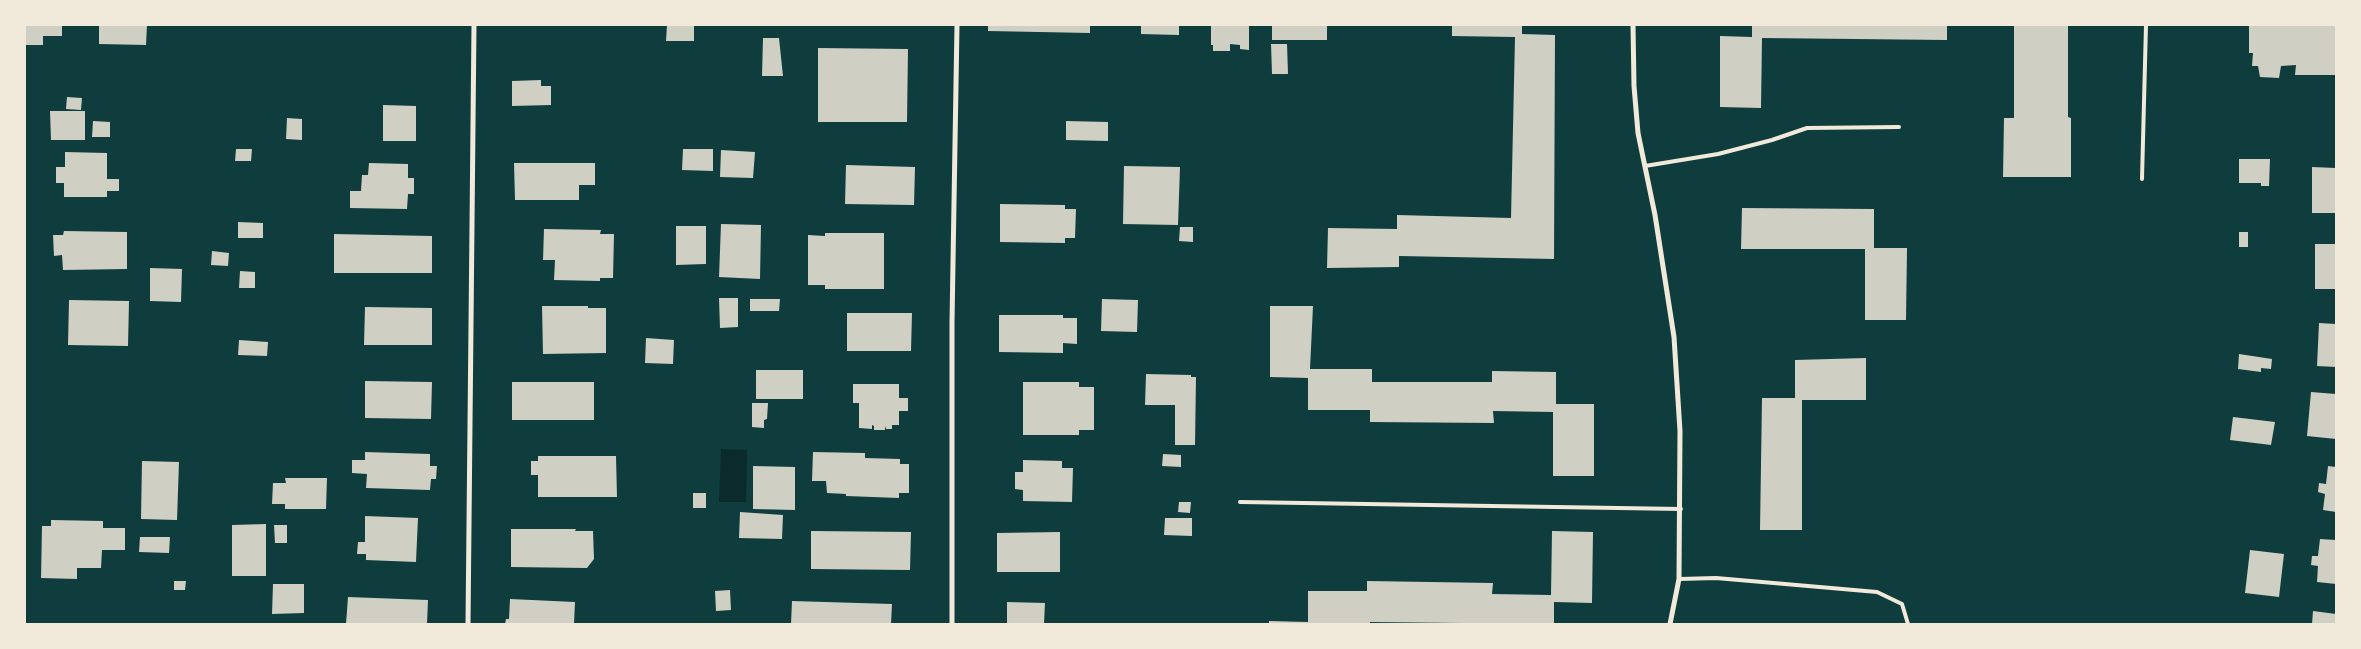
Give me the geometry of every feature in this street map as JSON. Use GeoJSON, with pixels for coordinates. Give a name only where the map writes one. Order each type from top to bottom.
{"type":"FeatureCollection","features":[{"type":"Feature","properties":{"kind":"street"},"geometry":{"type":"LineString","coordinates":[[468,624],[474,25]]}},
{"type":"Feature","properties":{"kind":"street"},"geometry":{"type":"LineString","coordinates":[[952,624],[952,322],[957,25]]}},
{"type":"Feature","properties":{"kind":"street"},"geometry":{"type":"LineString","coordinates":[[1633,25],[1634,86],[1638,134],[1655,215],[1674,336],[1680,431],[1681,509],[1679,579],[1670,624]]}},
{"type":"Feature","properties":{"kind":"lane"},"geometry":{"type":"LineString","coordinates":[[2142,179],[2146,25]]}},
{"type":"Feature","properties":{"kind":"lane"},"geometry":{"type":"LineString","coordinates":[[1645,166],[1718,154],[1772,140],[1807,128],[1899,127]]}},
{"type":"Feature","properties":{"kind":"lane"},"geometry":{"type":"LineString","coordinates":[[1240,502],[1681,509]]}},
{"type":"Feature","properties":{"kind":"lane"},"geometry":{"type":"LineString","coordinates":[[1679,579],[1716,578],[1877,592],[1902,604],[1908,624]]}},
{"type":"Feature","properties":{"kind":"water"},"geometry":{"type":"Polygon","coordinates":[[[721,449],[747,450],[746,502],[719,502],[721,449]]]}},
{"type":"Feature","properties":{"kind":"building"},"geometry":{"type":"Polygon","coordinates":[[[25,25],[62,25],[62,36],[43,36],[43,45],[26,45],[25,25]]]}},
{"type":"Feature","properties":{"kind":"building"},"geometry":{"type":"Polygon","coordinates":[[[99,25],[147,25],[146,45],[99,44],[99,25]]]}},
{"type":"Feature","properties":{"kind":"building"},"geometry":{"type":"Polygon","coordinates":[[[667,25],[694,25],[694,41],[666,41],[667,25]]]}},
{"type":"Feature","properties":{"kind":"building"},"geometry":{"type":"Polygon","coordinates":[[[988,25],[1090,25],[1090,33],[988,31],[988,25]]]}},
{"type":"Feature","properties":{"kind":"building"},"geometry":{"type":"Polygon","coordinates":[[[1141,25],[1179,25],[1179,35],[1141,34],[1141,25]]]}},
{"type":"Feature","properties":{"kind":"building"},"geometry":{"type":"Polygon","coordinates":[[[1211,25],[1249,25],[1249,50],[1240,49],[1240,45],[1230,44],[1230,51],[1213,51],[1213,45],[1211,45],[1211,25]]]}},
{"type":"Feature","properties":{"kind":"building"},"geometry":{"type":"Polygon","coordinates":[[[1272,25],[1327,25],[1327,40],[1272,40],[1272,25]]]}},
{"type":"Feature","properties":{"kind":"building"},"geometry":{"type":"Polygon","coordinates":[[[1452,25],[1522,25],[1522,34],[1555,35],[1554,259],[1399,256],[1399,267],[1327,268],[1328,228],[1397,229],[1397,215],[1511,218],[1515,37],[1452,36],[1452,25]]]}},
{"type":"Feature","properties":{"kind":"building"},"geometry":{"type":"Polygon","coordinates":[[[1752,25],[1947,25],[1947,40],[1762,38],[1761,108],[1720,107],[1720,36],[1752,37],[1752,25]]]}},
{"type":"Feature","properties":{"kind":"building"},"geometry":{"type":"Polygon","coordinates":[[[2014,25],[2068,25],[2068,117],[2071,118],[2071,177],[2003,177],[2004,118],[2014,118],[2014,25]]]}},
{"type":"Feature","properties":{"kind":"building"},"geometry":{"type":"Polygon","coordinates":[[[2249,25],[2336,25],[2336,75],[2295,75],[2296,65],[2281,66],[2279,78],[2260,77],[2258,66],[2252,66],[2253,53],[2249,53],[2249,25]]]}},
{"type":"Feature","properties":{"kind":"building"},"geometry":{"type":"Polygon","coordinates":[[[763,38],[779,38],[783,76],[762,76],[763,38]]]}},
{"type":"Feature","properties":{"kind":"building"},"geometry":{"type":"Polygon","coordinates":[[[1271,44],[1287,44],[1288,74],[1272,74],[1271,44]]]}},
{"type":"Feature","properties":{"kind":"building"},"geometry":{"type":"Polygon","coordinates":[[[818,48],[908,49],[907,122],[818,122],[818,48]]]}},
{"type":"Feature","properties":{"kind":"building"},"geometry":{"type":"Polygon","coordinates":[[[541,80],[541,86],[551,86],[551,105],[512,106],[512,81],[541,80]]]}},
{"type":"Feature","properties":{"kind":"building"},"geometry":{"type":"Polygon","coordinates":[[[67,97],[82,98],[81,110],[66,109],[67,97]]]}},
{"type":"Feature","properties":{"kind":"building"},"geometry":{"type":"Polygon","coordinates":[[[383,105],[416,106],[416,141],[383,141],[383,105]]]}},
{"type":"Feature","properties":{"kind":"building"},"geometry":{"type":"Polygon","coordinates":[[[50,111],[85,111],[85,140],[51,140],[50,111]]]}},
{"type":"Feature","properties":{"kind":"building"},"geometry":{"type":"Polygon","coordinates":[[[287,118],[302,119],[302,140],[286,139],[287,118]]]}},
{"type":"Feature","properties":{"kind":"building"},"geometry":{"type":"Polygon","coordinates":[[[93,121],[110,122],[110,137],[92,137],[93,121]]]}},
{"type":"Feature","properties":{"kind":"building"},"geometry":{"type":"Polygon","coordinates":[[[1066,121],[1108,122],[1108,141],[1066,140],[1066,121]]]}},
{"type":"Feature","properties":{"kind":"building"},"geometry":{"type":"Polygon","coordinates":[[[236,149],[252,149],[251,161],[235,161],[236,149]]]}},
{"type":"Feature","properties":{"kind":"building"},"geometry":{"type":"Polygon","coordinates":[[[683,149],[713,149],[713,171],[682,170],[683,149]]]}},
{"type":"Feature","properties":{"kind":"building"},"geometry":{"type":"Polygon","coordinates":[[[721,150],[755,152],[753,178],[720,177],[721,150]]]}},
{"type":"Feature","properties":{"kind":"building"},"geometry":{"type":"Polygon","coordinates":[[[65,152],[107,153],[107,179],[119,179],[119,191],[107,191],[107,197],[64,197],[64,183],[56,183],[56,167],[65,167],[65,152]]]}},
{"type":"Feature","properties":{"kind":"building"},"geometry":{"type":"Polygon","coordinates":[[[2239,159],[2270,159],[2269,186],[2261,186],[2261,183],[2239,183],[2239,159]]]}},
{"type":"Feature","properties":{"kind":"building"},"geometry":{"type":"Polygon","coordinates":[[[369,163],[408,164],[408,178],[414,178],[414,194],[408,194],[407,209],[350,208],[350,191],[361,191],[362,175],[368,175],[369,163]]]}},
{"type":"Feature","properties":{"kind":"building"},"geometry":{"type":"Polygon","coordinates":[[[514,163],[595,163],[595,185],[579,185],[579,200],[515,200],[514,163]]]}},
{"type":"Feature","properties":{"kind":"building"},"geometry":{"type":"Polygon","coordinates":[[[846,165],[915,167],[914,205],[845,204],[846,165]]]}},
{"type":"Feature","properties":{"kind":"building"},"geometry":{"type":"Polygon","coordinates":[[[1124,166],[1180,167],[1178,225],[1123,224],[1124,166]]]}},
{"type":"Feature","properties":{"kind":"building"},"geometry":{"type":"Polygon","coordinates":[[[2312,167],[2336,168],[2336,213],[2312,213],[2312,167]]]}},
{"type":"Feature","properties":{"kind":"building"},"geometry":{"type":"Polygon","coordinates":[[[1000,204],[1065,205],[1065,209],[1076,209],[1075,238],[1065,238],[1065,243],[1000,242],[1000,204]]]}},
{"type":"Feature","properties":{"kind":"building"},"geometry":{"type":"Polygon","coordinates":[[[1742,208],[1874,209],[1874,248],[1907,248],[1906,320],[1865,320],[1865,249],[1741,249],[1742,208]]]}},
{"type":"Feature","properties":{"kind":"building"},"geometry":{"type":"Polygon","coordinates":[[[238,222],[263,223],[263,238],[238,238],[238,222]]]}},
{"type":"Feature","properties":{"kind":"building"},"geometry":{"type":"Polygon","coordinates":[[[721,224],[761,225],[760,279],[719,277],[721,224]]]}},
{"type":"Feature","properties":{"kind":"building"},"geometry":{"type":"Polygon","coordinates":[[[676,226],[706,226],[706,264],[676,265],[676,226]]]}},
{"type":"Feature","properties":{"kind":"building"},"geometry":{"type":"Polygon","coordinates":[[[1180,227],[1193,227],[1193,242],[1179,241],[1180,227]]]}},
{"type":"Feature","properties":{"kind":"building"},"geometry":{"type":"Polygon","coordinates":[[[544,229],[601,230],[600,234],[614,234],[613,278],[600,278],[600,281],[554,280],[555,260],[543,260],[544,229]]]}},
{"type":"Feature","properties":{"kind":"building"},"geometry":{"type":"Polygon","coordinates":[[[64,231],[127,232],[127,269],[63,270],[62,255],[54,256],[53,235],[63,235],[64,231]]]}},
{"type":"Feature","properties":{"kind":"building"},"geometry":{"type":"Polygon","coordinates":[[[2239,232],[2248,232],[2248,247],[2239,247],[2239,232]]]}},
{"type":"Feature","properties":{"kind":"building"},"geometry":{"type":"Polygon","coordinates":[[[825,233],[884,233],[884,289],[825,289],[825,285],[808,285],[808,235],[825,236],[825,233]]]}},
{"type":"Feature","properties":{"kind":"building"},"geometry":{"type":"Polygon","coordinates":[[[334,234],[432,236],[432,273],[334,273],[334,234]]]}},
{"type":"Feature","properties":{"kind":"building"},"geometry":{"type":"Polygon","coordinates":[[[2315,244],[2336,244],[2336,289],[2315,289],[2315,244]]]}},
{"type":"Feature","properties":{"kind":"building"},"geometry":{"type":"Polygon","coordinates":[[[212,251],[229,253],[228,266],[211,265],[212,251]]]}},
{"type":"Feature","properties":{"kind":"building"},"geometry":{"type":"Polygon","coordinates":[[[150,268],[182,269],[181,302],[150,301],[150,268]]]}},
{"type":"Feature","properties":{"kind":"building"},"geometry":{"type":"Polygon","coordinates":[[[240,271],[255,272],[255,288],[239,288],[240,271]]]}},
{"type":"Feature","properties":{"kind":"building"},"geometry":{"type":"Polygon","coordinates":[[[719,298],[738,298],[738,327],[720,328],[719,298]]]}},
{"type":"Feature","properties":{"kind":"building"},"geometry":{"type":"Polygon","coordinates":[[[750,299],[780,299],[779,311],[750,311],[750,299]]]}},
{"type":"Feature","properties":{"kind":"building"},"geometry":{"type":"Polygon","coordinates":[[[1102,299],[1138,300],[1137,332],[1101,331],[1102,299]]]}},
{"type":"Feature","properties":{"kind":"building"},"geometry":{"type":"Polygon","coordinates":[[[69,300],[129,301],[128,346],[68,345],[69,300]]]}},
{"type":"Feature","properties":{"kind":"building"},"geometry":{"type":"Polygon","coordinates":[[[542,306],[606,308],[606,353],[543,354],[542,306]]]}},
{"type":"Feature","properties":{"kind":"building"},"geometry":{"type":"Polygon","coordinates":[[[1270,306],[1313,306],[1310,369],[1372,369],[1372,382],[1492,382],[1492,371],[1556,372],[1556,404],[1594,404],[1594,476],[1553,476],[1553,412],[1493,411],[1494,423],[1370,422],[1370,410],[1308,410],[1308,378],[1270,377],[1270,306]]]}},
{"type":"Feature","properties":{"kind":"building"},"geometry":{"type":"Polygon","coordinates":[[[365,307],[432,308],[432,345],[364,345],[365,307]]]}},
{"type":"Feature","properties":{"kind":"building"},"geometry":{"type":"Polygon","coordinates":[[[847,313],[912,313],[911,351],[847,351],[847,313]]]}},
{"type":"Feature","properties":{"kind":"building"},"geometry":{"type":"Polygon","coordinates":[[[999,315],[1063,315],[1063,318],[1077,318],[1077,344],[1063,343],[1063,353],[999,352],[999,315]]]}},
{"type":"Feature","properties":{"kind":"building"},"geometry":{"type":"Polygon","coordinates":[[[2319,323],[2336,324],[2336,367],[2317,366],[2319,323]]]}},
{"type":"Feature","properties":{"kind":"building"},"geometry":{"type":"Polygon","coordinates":[[[646,338],[674,340],[673,364],[645,363],[646,338]]]}},
{"type":"Feature","properties":{"kind":"building"},"geometry":{"type":"Polygon","coordinates":[[[239,340],[268,342],[267,356],[238,355],[239,340]]]}},
{"type":"Feature","properties":{"kind":"building"},"geometry":{"type":"Polygon","coordinates":[[[2239,354],[2272,359],[2271,369],[2261,368],[2261,372],[2238,369],[2239,354]]]}},
{"type":"Feature","properties":{"kind":"building"},"geometry":{"type":"Polygon","coordinates":[[[1866,358],[1866,400],[1802,400],[1802,530],[1760,530],[1762,398],[1795,398],[1795,360],[1866,358]]]}},
{"type":"Feature","properties":{"kind":"building"},"geometry":{"type":"Polygon","coordinates":[[[756,370],[803,370],[803,399],[756,399],[756,370]]]}},
{"type":"Feature","properties":{"kind":"building"},"geometry":{"type":"Polygon","coordinates":[[[1146,374],[1191,375],[1191,377],[1196,377],[1195,445],[1175,445],[1175,405],[1145,405],[1146,374]]]}},
{"type":"Feature","properties":{"kind":"building"},"geometry":{"type":"Polygon","coordinates":[[[365,381],[432,382],[431,419],[365,418],[365,381]]]}},
{"type":"Feature","properties":{"kind":"building"},"geometry":{"type":"Polygon","coordinates":[[[512,382],[594,382],[594,420],[512,420],[512,382]]]}},
{"type":"Feature","properties":{"kind":"building"},"geometry":{"type":"Polygon","coordinates":[[[1023,382],[1079,382],[1079,387],[1094,387],[1094,430],[1079,430],[1079,435],[1023,435],[1023,382]]]}},
{"type":"Feature","properties":{"kind":"building"},"geometry":{"type":"Polygon","coordinates":[[[853,384],[899,384],[899,398],[908,398],[908,411],[899,411],[899,425],[892,425],[892,429],[886,429],[885,426],[885,430],[874,430],[872,425],[872,429],[859,428],[859,403],[853,403],[853,384]]]}},
{"type":"Feature","properties":{"kind":"building"},"geometry":{"type":"Polygon","coordinates":[[[2311,392],[2336,394],[2336,439],[2307,436],[2311,392]]]}},
{"type":"Feature","properties":{"kind":"building"},"geometry":{"type":"Polygon","coordinates":[[[752,403],[768,403],[767,419],[764,420],[764,428],[752,427],[752,403]]]}},
{"type":"Feature","properties":{"kind":"building"},"geometry":{"type":"Polygon","coordinates":[[[2233,417],[2275,422],[2271,445],[2230,440],[2233,417]]]}},
{"type":"Feature","properties":{"kind":"building"},"geometry":{"type":"Polygon","coordinates":[[[365,452],[430,454],[430,466],[437,466],[436,479],[431,479],[430,490],[366,488],[367,474],[352,473],[352,460],[365,460],[365,452]]]}},
{"type":"Feature","properties":{"kind":"building"},"geometry":{"type":"Polygon","coordinates":[[[813,452],[865,453],[865,458],[900,459],[900,464],[909,464],[909,493],[899,493],[899,498],[846,496],[846,494],[827,493],[826,481],[812,481],[813,452]]]}},
{"type":"Feature","properties":{"kind":"building"},"geometry":{"type":"Polygon","coordinates":[[[1163,454],[1181,455],[1181,467],[1162,466],[1163,454]]]}},
{"type":"Feature","properties":{"kind":"building"},"geometry":{"type":"Polygon","coordinates":[[[538,456],[616,456],[617,497],[538,497],[538,475],[531,475],[531,461],[538,461],[538,456]]]}},
{"type":"Feature","properties":{"kind":"building"},"geometry":{"type":"Polygon","coordinates":[[[1023,460],[1062,461],[1062,468],[1073,468],[1072,502],[1023,501],[1023,490],[1015,489],[1015,472],[1023,472],[1023,460]]]}},
{"type":"Feature","properties":{"kind":"building"},"geometry":{"type":"Polygon","coordinates":[[[142,461],[179,462],[177,520],[141,519],[142,461]]]}},
{"type":"Feature","properties":{"kind":"building"},"geometry":{"type":"Polygon","coordinates":[[[753,466],[795,467],[795,510],[753,509],[753,466]]]}},
{"type":"Feature","properties":{"kind":"building"},"geometry":{"type":"Polygon","coordinates":[[[2328,466],[2336,467],[2336,512],[2323,510],[2325,494],[2318,492],[2319,483],[2326,484],[2328,466]]]}},
{"type":"Feature","properties":{"kind":"building"},"geometry":{"type":"Polygon","coordinates":[[[285,478],[327,478],[326,509],[285,509],[285,504],[272,504],[273,483],[286,483],[285,478]]]}},
{"type":"Feature","properties":{"kind":"building"},"geometry":{"type":"Polygon","coordinates":[[[693,493],[706,493],[706,508],[693,508],[693,493]]]}},
{"type":"Feature","properties":{"kind":"building"},"geometry":{"type":"Polygon","coordinates":[[[1179,502],[1191,502],[1190,513],[1178,512],[1179,502]]]}},
{"type":"Feature","properties":{"kind":"building"},"geometry":{"type":"Polygon","coordinates":[[[740,512],[783,515],[782,539],[739,538],[740,512]]]}},
{"type":"Feature","properties":{"kind":"building"},"geometry":{"type":"Polygon","coordinates":[[[365,516],[418,518],[416,562],[366,560],[366,554],[357,554],[358,542],[365,542],[365,516]]]}},
{"type":"Feature","properties":{"kind":"building"},"geometry":{"type":"Polygon","coordinates":[[[1165,518],[1192,518],[1192,536],[1164,535],[1165,518]]]}},
{"type":"Feature","properties":{"kind":"building"},"geometry":{"type":"Polygon","coordinates":[[[51,520],[103,521],[103,528],[125,528],[125,550],[102,550],[101,568],[77,568],[77,579],[41,578],[42,526],[51,526],[51,520]]]}},
{"type":"Feature","properties":{"kind":"building"},"geometry":{"type":"Polygon","coordinates":[[[266,524],[266,576],[232,576],[232,525],[266,524]]]}},
{"type":"Feature","properties":{"kind":"building"},"geometry":{"type":"Polygon","coordinates":[[[274,525],[287,525],[287,543],[275,543],[274,525]]]}},
{"type":"Feature","properties":{"kind":"building"},"geometry":{"type":"Polygon","coordinates":[[[511,529],[576,529],[575,531],[593,531],[594,559],[587,568],[511,567],[511,529]]]}},
{"type":"Feature","properties":{"kind":"building"},"geometry":{"type":"Polygon","coordinates":[[[811,531],[911,532],[910,570],[811,569],[811,531]]]}},
{"type":"Feature","properties":{"kind":"building"},"geometry":{"type":"Polygon","coordinates":[[[1552,531],[1593,532],[1592,603],[1554,602],[1554,624],[1370,622],[1370,624],[1269,624],[1269,621],[1308,622],[1308,591],[1367,591],[1367,581],[1493,583],[1492,594],[1551,595],[1552,531]]]}},
{"type":"Feature","properties":{"kind":"building"},"geometry":{"type":"Polygon","coordinates":[[[1060,532],[1060,572],[997,572],[997,533],[1060,532]]]}},
{"type":"Feature","properties":{"kind":"building"},"geometry":{"type":"Polygon","coordinates":[[[140,537],[170,537],[169,553],[139,552],[140,537]]]}},
{"type":"Feature","properties":{"kind":"building"},"geometry":{"type":"Polygon","coordinates":[[[2320,539],[2336,540],[2336,584],[2317,582],[2318,566],[2311,565],[2312,556],[2318,556],[2320,539]]]}},
{"type":"Feature","properties":{"kind":"building"},"geometry":{"type":"Polygon","coordinates":[[[2250,550],[2284,554],[2279,597],[2245,593],[2250,550]]]}},
{"type":"Feature","properties":{"kind":"building"},"geometry":{"type":"Polygon","coordinates":[[[174,581],[186,581],[185,590],[174,590],[174,581]]]}},
{"type":"Feature","properties":{"kind":"building"},"geometry":{"type":"Polygon","coordinates":[[[273,584],[304,584],[304,613],[272,614],[273,584]]]}},
{"type":"Feature","properties":{"kind":"building"},"geometry":{"type":"Polygon","coordinates":[[[730,590],[731,610],[716,611],[715,591],[730,590]]]}},
{"type":"Feature","properties":{"kind":"building"},"geometry":{"type":"Polygon","coordinates":[[[348,597],[428,600],[427,624],[346,624],[348,597]]]}},
{"type":"Feature","properties":{"kind":"building"},"geometry":{"type":"Polygon","coordinates":[[[510,599],[575,602],[574,624],[505,624],[506,619],[509,619],[510,599]]]}},
{"type":"Feature","properties":{"kind":"building"},"geometry":{"type":"Polygon","coordinates":[[[792,601],[892,604],[891,624],[791,624],[792,601]]]}},
{"type":"Feature","properties":{"kind":"building"},"geometry":{"type":"Polygon","coordinates":[[[1007,602],[1045,603],[1044,624],[1007,624],[1007,602]]]}},
{"type":"Feature","properties":{"kind":"building"},"geometry":{"type":"Polygon","coordinates":[[[2313,611],[2336,614],[2336,624],[2312,624],[2313,611]]]}}]}
